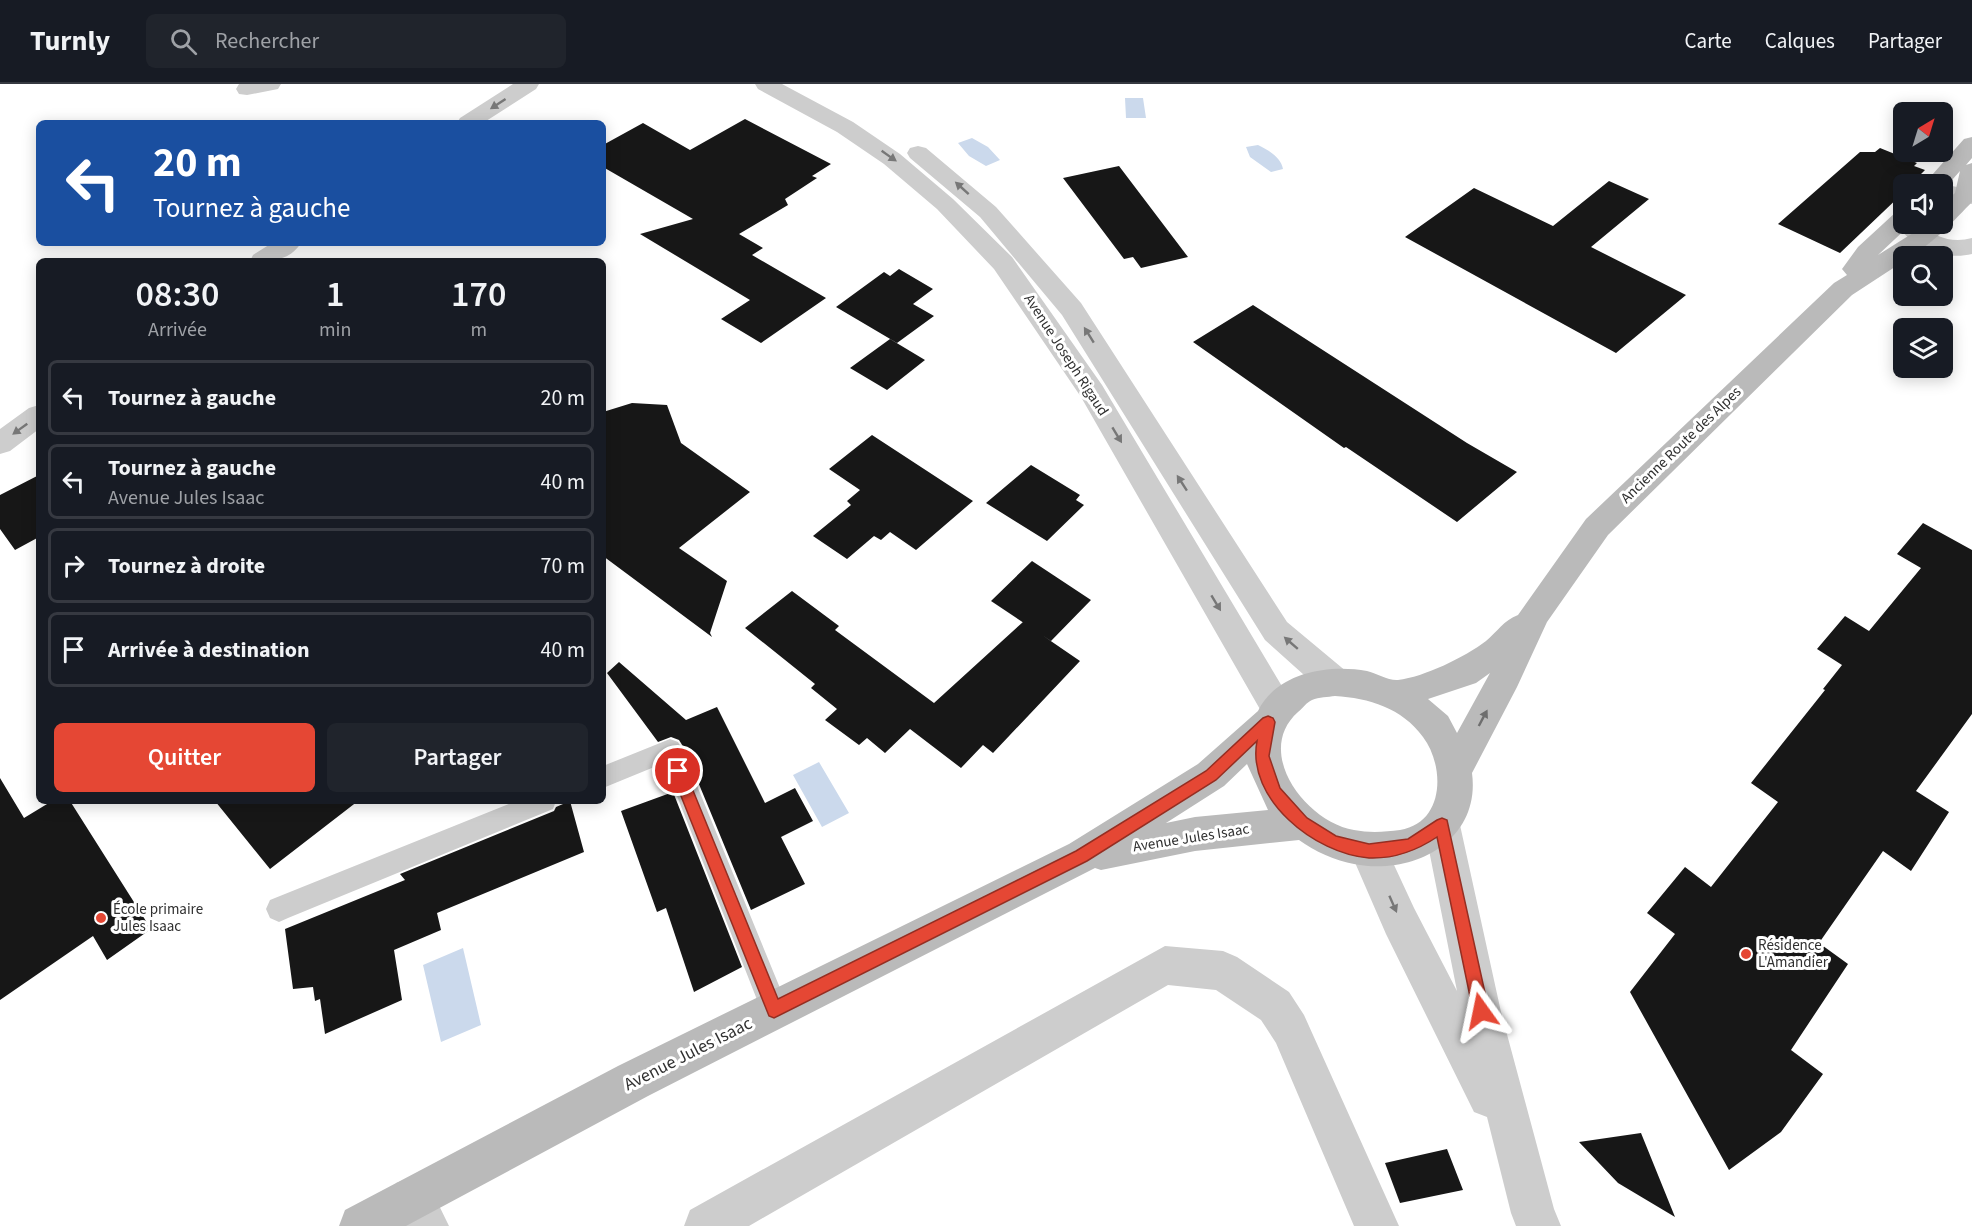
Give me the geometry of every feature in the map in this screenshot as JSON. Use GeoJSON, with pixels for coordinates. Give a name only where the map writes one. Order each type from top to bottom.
{"type":"FeatureCollection","features":[{"type":"Feature","properties":{"kind":"main road"},"geometry":{"type":"LineString","coordinates":[[1945,174],[1972,144]]}},
{"type":"Feature","properties":{"kind":"main road"},"geometry":{"type":"LineString","coordinates":[[1953,209],[1969,196],[1972,170]]}},
{"type":"Feature","properties":{"kind":"main road","name":"Ancienne Route des Alpes"},"geometry":{"type":"LineString","coordinates":[[1456,769],[1505,677],[1534,615],[1597,527],[1901,234]]}},
{"type":"Feature","properties":{"kind":"main road","name":"Ancienne Route des Alpes"},"geometry":{"type":"LineString","coordinates":[[1395,695],[1464,673],[1481,663],[1534,615]]}},
{"type":"Feature","properties":{"kind":"main road"},"geometry":{"type":"LineString","coordinates":[[1335,682],[1365,684],[1395,695],[1435,726],[1456,769],[1455,799],[1442,825],[1411,846],[1369,851],[1333,843],[1302,823],[1274,792],[1262,756],[1272,715],[1302,689],[1335,682]]}},
{"type":"Feature","properties":{"kind":"main road","name":"Avenue Jules Isaac"},"geometry":{"type":"LineString","coordinates":[[362,1226],[420,1213],[633,1081],[1082,856],[1211,775],[1272,715]]}},
{"type":"Feature","properties":{"kind":"main road","name":"Avenue Jules Isaac"},"geometry":{"type":"LineString","coordinates":[[1082,856],[1195,834],[1302,823]]}},
{"type":"Feature","properties":{"kind":"street"},"geometry":{"type":"LineString","coordinates":[[247,89],[270,84]]}},
{"type":"Feature","properties":{"kind":"street"},"geometry":{"type":"LineString","coordinates":[[473,120],[528,84]]}},
{"type":"Feature","properties":{"kind":"street","name":"Avenue Joseph Rigaud"},"geometry":{"type":"LineString","coordinates":[[766,84],[845,127],[892,159],[968,226],[1003,263],[1092,392],[1272,715]]}},
{"type":"Feature","properties":{"kind":"street","name":"Avenue Joseph Rigaud"},"geometry":{"type":"LineString","coordinates":[[800,84],[865,119],[920,154],[982,206],[1016,242],[1072,309],[1276,631],[1335,682]]}},
{"type":"Feature","properties":{"kind":"street"},"geometry":{"type":"LineString","coordinates":[[1953,194],[1969,196]]}},
{"type":"Feature","properties":{"kind":"street"},"geometry":{"type":"LineString","coordinates":[[1928,234],[1944,245],[1966,248],[1972,246]]}},
{"type":"Feature","properties":{"kind":"street"},"geometry":{"type":"LineString","coordinates":[[266,258],[284,246]]}},
{"type":"Feature","properties":{"kind":"street"},"geometry":{"type":"LineString","coordinates":[[0,444],[36,417]]}},
{"type":"Feature","properties":{"kind":"street"},"geometry":{"type":"LineString","coordinates":[[1442,825],[1481,1011],[1518,1155],[1530,1222]]}},
{"type":"Feature","properties":{"kind":"street"},"geometry":{"type":"LineString","coordinates":[[1369,851],[1400,921],[1518,1155]]}},
{"type":"Feature","properties":{"kind":"street"},"geometry":{"type":"LineString","coordinates":[[706,1226],[1165,965],[1223,971],[1275,1006],[1290,1029],[1377,1226]]}},
{"type":"Feature","properties":{"kind":"lane"},"geometry":{"type":"LineString","coordinates":[[606,776],[670,749],[774,1010]]}},
{"type":"Feature","properties":{"kind":"lane"},"geometry":{"type":"LineString","coordinates":[[279,909],[537,804]]}},
{"type":"Feature","properties":{"kind":"water"},"geometry":{"type":"Polygon","coordinates":[[[1125,98],[1143,98],[1146,118],[1126,118],[1125,98]]]}},
{"type":"Feature","properties":{"kind":"water"},"geometry":{"type":"Polygon","coordinates":[[[972,138],[988,147],[1000,160],[986,166],[969,156],[958,143],[972,138]]]}},
{"type":"Feature","properties":{"kind":"water"},"geometry":{"type":"Polygon","coordinates":[[[1258,145],[1277,157],[1283,169],[1271,172],[1250,157],[1246,147],[1258,145]]]}},
{"type":"Feature","properties":{"kind":"water"},"geometry":{"type":"Polygon","coordinates":[[[819,762],[849,813],[822,827],[793,775],[819,762]]]}},
{"type":"Feature","properties":{"kind":"water"},"geometry":{"type":"Polygon","coordinates":[[[463,948],[481,1025],[441,1042],[423,965],[463,948]]]}},
{"type":"Feature","properties":{"kind":"building"},"geometry":{"type":"Polygon","coordinates":[[[745,119],[831,164],[812,176],[817,178],[785,199],[788,205],[739,234],[763,248],[752,255],[826,298],[761,343],[721,319],[750,300],[640,234],[693,219],[606,169],[606,143],[643,123],[690,150],[745,119]]]}},
{"type":"Feature","properties":{"kind":"building"},"geometry":{"type":"Polygon","coordinates":[[[1880,148],[1893,153],[1893,162],[1915,162],[1917,163],[1914,166],[1925,170],[1921,174],[1893,174],[1893,202],[1840,253],[1778,224],[1860,152],[1875,152],[1880,148]]]}},
{"type":"Feature","properties":{"kind":"building"},"geometry":{"type":"Polygon","coordinates":[[[1119,166],[1188,257],[1141,268],[1133,257],[1124,259],[1063,178],[1119,166]]]}},
{"type":"Feature","properties":{"kind":"building"},"geometry":{"type":"Polygon","coordinates":[[[1609,181],[1649,199],[1591,247],[1686,295],[1616,353],[1405,237],[1474,188],[1553,226],[1609,181]]]}},
{"type":"Feature","properties":{"kind":"building"},"geometry":{"type":"Polygon","coordinates":[[[899,269],[933,289],[913,304],[934,316],[897,343],[836,307],[884,272],[890,276],[899,269]]]}},
{"type":"Feature","properties":{"kind":"building"},"geometry":{"type":"Polygon","coordinates":[[[1253,305],[1467,443],[1517,472],[1457,522],[1346,447],[1344,448],[1193,342],[1253,305]]]}},
{"type":"Feature","properties":{"kind":"building"},"geometry":{"type":"Polygon","coordinates":[[[890,339],[925,360],[887,390],[850,368],[890,339]]]}},
{"type":"Feature","properties":{"kind":"building"},"geometry":{"type":"Polygon","coordinates":[[[632,403],[667,405],[681,443],[750,492],[679,548],[727,581],[710,633],[712,637],[606,558],[606,411],[632,403]]]}},
{"type":"Feature","properties":{"kind":"building"},"geometry":{"type":"Polygon","coordinates":[[[872,435],[973,501],[916,550],[890,532],[881,540],[874,536],[847,559],[813,536],[851,505],[847,501],[860,490],[829,469],[872,435]]]}},
{"type":"Feature","properties":{"kind":"building"},"geometry":{"type":"Polygon","coordinates":[[[1031,465],[1080,495],[1076,500],[1084,505],[1047,541],[986,503],[1031,465]]]}},
{"type":"Feature","properties":{"kind":"building"},"geometry":{"type":"Polygon","coordinates":[[[36,477],[36,539],[15,550],[0,529],[0,495],[36,477]]]}},
{"type":"Feature","properties":{"kind":"building","name":"Résidence L'Amandier"},"geometry":{"type":"Polygon","coordinates":[[[1923,523],[1972,550],[1972,714],[1916,791],[1949,812],[1911,871],[1883,851],[1819,943],[1848,964],[1791,1050],[1823,1074],[1781,1132],[1729,1170],[1630,992],[1675,934],[1647,913],[1685,867],[1711,887],[1778,802],[1751,783],[1825,690],[1823,689],[1842,665],[1817,649],[1845,616],[1869,631],[1921,568],[1897,554],[1923,523]]]}},
{"type":"Feature","properties":{"kind":"building"},"geometry":{"type":"Polygon","coordinates":[[[1032,561],[1091,600],[1051,641],[991,601],[1032,561]]]}},
{"type":"Feature","properties":{"kind":"building"},"geometry":{"type":"Polygon","coordinates":[[[792,591],[839,626],[835,630],[934,703],[1023,622],[1080,661],[993,753],[983,745],[961,768],[910,729],[885,753],[867,738],[859,745],[825,720],[837,709],[811,688],[815,684],[745,628],[792,591]]]}},
{"type":"Feature","properties":{"kind":"building"},"geometry":{"type":"Polygon","coordinates":[[[619,662],[686,720],[717,707],[765,803],[795,788],[813,821],[781,837],[805,884],[751,910],[684,748],[679,740],[671,737],[658,742],[607,673],[619,662]]]}},
{"type":"Feature","properties":{"kind":"building"},"geometry":{"type":"Polygon","coordinates":[[[0,778],[24,818],[47,804],[72,804],[151,929],[107,960],[93,936],[0,1000],[0,778]]]}},
{"type":"Feature","properties":{"kind":"building"},"geometry":{"type":"Polygon","coordinates":[[[673,792],[742,967],[694,992],[666,908],[657,912],[621,811],[673,792]]]}},
{"type":"Feature","properties":{"kind":"building"},"geometry":{"type":"Polygon","coordinates":[[[217,804],[354,804],[270,869],[217,804]]]}},
{"type":"Feature","properties":{"kind":"building"},"geometry":{"type":"Polygon","coordinates":[[[571,804],[584,852],[437,913],[441,930],[394,950],[402,1000],[325,1034],[320,999],[315,1001],[313,987],[293,989],[285,929],[405,880],[400,874],[554,811],[556,807],[571,804]]]}},
{"type":"Feature","properties":{"kind":"building"},"geometry":{"type":"Polygon","coordinates":[[[1641,1133],[1675,1217],[1618,1183],[1579,1142],[1641,1133]]]}},
{"type":"Feature","properties":{"kind":"building"},"geometry":{"type":"Polygon","coordinates":[[[1447,1149],[1463,1190],[1400,1203],[1385,1163],[1447,1149]]]}},
{"type":"Feature","properties":{"kind":"place","name":"École primaire Jules Isaac"},"geometry":{"type":"Point","coordinates":[101,918]}},
{"type":"Feature","properties":{"kind":"place","name":"Résidence L'Amandier"},"geometry":{"type":"Point","coordinates":[1746,954]}},
{"type":"Feature","properties":{"kind":"route"},"geometry":{"type":"LineString","coordinates":[[678,771],[774,1010],[1082,856],[1211,775],[1268,722],[1262,756],[1274,792],[1302,823],[1333,843],[1369,851],[1411,846],[1442,825],[1481,1011]]}}]}
